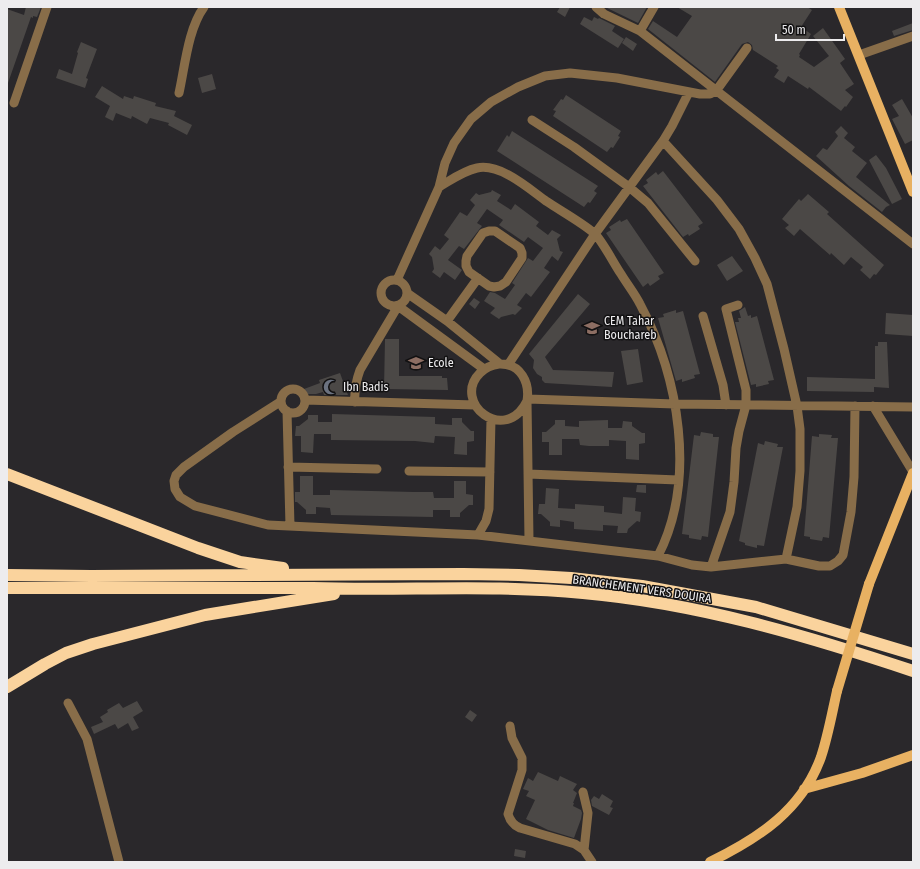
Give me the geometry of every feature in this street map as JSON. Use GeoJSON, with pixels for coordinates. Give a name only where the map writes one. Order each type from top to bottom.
{"type":"FeatureCollection","features":[{"type":"Feature","properties":{"kind":"highway"},"geometry":{"type":"LineString","coordinates":[[7,474],[161,534],[240,562],[273,567],[364,574]]}},
{"type":"Feature","properties":{"kind":"highway"},"geometry":{"type":"LineString","coordinates":[[7,575],[364,574],[519,575],[571,578],[642,586],[756,607],[913,654]]}},
{"type":"Feature","properties":{"kind":"highway"},"geometry":{"type":"LineString","coordinates":[[7,588],[313,588],[358,590]]}},
{"type":"Feature","properties":{"kind":"highway","name":"BRANCHEMENT VERS DOUIRA"},"geometry":{"type":"LineString","coordinates":[[358,590],[485,588],[544,590],[584,593],[656,603],[714,614],[769,627],[820,641],[913,671]]}},
{"type":"Feature","properties":{"kind":"highway"},"geometry":{"type":"LineString","coordinates":[[7,687],[66,653],[93,644],[205,615],[358,590]]}},
{"type":"Feature","properties":{"kind":"main road"},"geometry":{"type":"LineString","coordinates":[[838,7],[911,179],[913,192]]}},
{"type":"Feature","properties":{"kind":"main road"},"geometry":{"type":"LineString","coordinates":[[710,862],[734,851],[766,830],[786,814],[804,789],[821,756],[838,691],[870,584],[913,472]]}},
{"type":"Feature","properties":{"kind":"main road"},"geometry":{"type":"LineString","coordinates":[[804,789],[862,773],[913,755]]}},
{"type":"Feature","properties":{"kind":"street"},"geometry":{"type":"LineString","coordinates":[[14,103],[47,7]]}},
{"type":"Feature","properties":{"kind":"street"},"geometry":{"type":"LineString","coordinates":[[179,93],[193,29],[197,18],[204,7]]}},
{"type":"Feature","properties":{"kind":"street"},"geometry":{"type":"LineString","coordinates":[[596,7],[604,14],[640,31],[913,244]]}},
{"type":"Feature","properties":{"kind":"street"},"geometry":{"type":"LineString","coordinates":[[640,31],[654,7]]}},
{"type":"Feature","properties":{"kind":"street"},"geometry":{"type":"LineString","coordinates":[[859,55],[913,36]]}},
{"type":"Feature","properties":{"kind":"street"},"geometry":{"type":"LineString","coordinates":[[397,280],[439,187],[445,163],[454,143],[471,119],[491,102],[518,87],[545,76],[570,73],[617,78],[700,94],[710,94],[716,91],[747,48]]}},
{"type":"Feature","properties":{"kind":"street"},"geometry":{"type":"LineString","coordinates":[[504,365],[595,234],[663,141],[689,92]]}},
{"type":"Feature","properties":{"kind":"street"},"geometry":{"type":"LineString","coordinates":[[532,120],[574,147],[629,187],[648,203],[695,261]]}},
{"type":"Feature","properties":{"kind":"street"},"geometry":{"type":"LineString","coordinates":[[663,141],[717,200],[739,229],[767,284],[797,406],[800,429],[800,471],[797,507],[786,559]]}},
{"type":"Feature","properties":{"kind":"street"},"geometry":{"type":"LineString","coordinates":[[439,187],[464,172],[477,168],[488,167],[500,171],[516,180],[595,234],[640,304],[653,332],[665,366],[675,404],[679,439],[678,480],[673,513],[667,538],[658,556]]}},
{"type":"Feature","properties":{"kind":"street"},"geometry":{"type":"LineString","coordinates":[[496,231],[520,248],[522,258],[506,282],[500,286],[494,287],[478,278],[469,272],[466,261],[467,256],[483,233],[496,231]]}},
{"type":"Feature","properties":{"kind":"street"},"geometry":{"type":"LineString","coordinates":[[447,322],[478,278]]}},
{"type":"Feature","properties":{"kind":"street"},"geometry":{"type":"LineString","coordinates":[[484,369],[398,306],[389,305],[386,303],[381,296],[382,287],[388,281],[397,280],[404,285],[407,293],[504,365]]}},
{"type":"Feature","properties":{"kind":"street"},"geometry":{"type":"LineString","coordinates":[[355,402],[354,391],[360,370],[398,306],[405,301],[407,293]]}},
{"type":"Feature","properties":{"kind":"street"},"geometry":{"type":"LineString","coordinates":[[711,567],[730,512],[736,448],[746,405],[746,390],[726,309],[738,305]]}},
{"type":"Feature","properties":{"kind":"street"},"geometry":{"type":"LineString","coordinates":[[704,316],[723,385],[726,405]]}},
{"type":"Feature","properties":{"kind":"street"},"geometry":{"type":"LineString","coordinates":[[528,400],[517,416],[509,420],[500,421],[491,419],[479,411],[475,404],[472,395],[473,385],[477,376],[484,369],[492,365],[504,365],[516,369],[527,383],[529,392],[529,540]]}},
{"type":"Feature","properties":{"kind":"street"},"geometry":{"type":"LineString","coordinates":[[287,412],[291,413],[299,411],[303,408],[305,400],[302,392],[295,388],[291,388],[284,392],[280,402],[233,432],[184,467],[176,475],[174,481],[175,489],[180,497],[195,506],[268,525],[478,535],[658,556],[692,565],[711,567],[786,559],[820,566],[830,566],[838,561],[842,555],[850,512],[854,477],[855,406]]}},
{"type":"Feature","properties":{"kind":"street"},"geometry":{"type":"LineString","coordinates":[[305,400],[475,404]]}},
{"type":"Feature","properties":{"kind":"street"},"geometry":{"type":"LineString","coordinates":[[528,400],[726,405],[913,406]]}},
{"type":"Feature","properties":{"kind":"street"},"geometry":{"type":"LineString","coordinates":[[280,402],[287,412],[290,526]]}},
{"type":"Feature","properties":{"kind":"street"},"geometry":{"type":"LineString","coordinates":[[873,406],[913,472]]}},
{"type":"Feature","properties":{"kind":"street"},"geometry":{"type":"LineString","coordinates":[[478,535],[486,521],[489,509],[491,419]]}},
{"type":"Feature","properties":{"kind":"street"},"geometry":{"type":"LineString","coordinates":[[288,467],[377,469]]}},
{"type":"Feature","properties":{"kind":"street"},"geometry":{"type":"LineString","coordinates":[[409,471],[490,472]]}},
{"type":"Feature","properties":{"kind":"street"},"geometry":{"type":"LineString","coordinates":[[528,474],[678,480]]}},
{"type":"Feature","properties":{"kind":"street"},"geometry":{"type":"LineString","coordinates":[[68,703],[88,739],[119,862]]}},
{"type":"Feature","properties":{"kind":"street"},"geometry":{"type":"LineString","coordinates":[[510,726],[512,738],[522,758],[522,770],[508,814],[510,820],[515,826],[520,828],[575,844],[584,850],[592,862]]}},
{"type":"Feature","properties":{"kind":"street"},"geometry":{"type":"LineString","coordinates":[[583,792],[588,813],[584,850]]}},
{"type":"Feature","properties":{"kind":"building"},"geometry":{"type":"Polygon","coordinates":[[[26,7],[41,7],[37,17],[31,17],[7,83],[7,9],[24,15],[26,7]]]}},
{"type":"Feature","properties":{"kind":"building"},"geometry":{"type":"Polygon","coordinates":[[[560,7],[570,7],[565,17],[557,12],[560,7]]]}},
{"type":"Feature","properties":{"kind":"building"},"geometry":{"type":"Polygon","coordinates":[[[605,7],[647,7],[638,23],[605,7]]]}},
{"type":"Feature","properties":{"kind":"building"},"geometry":{"type":"Polygon","coordinates":[[[677,7],[807,7],[812,10],[801,27],[811,34],[799,54],[799,57],[814,67],[829,56],[813,36],[823,28],[845,59],[840,63],[854,84],[845,90],[853,97],[841,111],[809,87],[808,89],[788,76],[784,83],[774,77],[779,70],[776,68],[778,66],[753,50],[752,45],[748,42],[742,44],[715,82],[648,29],[653,21],[677,37],[692,16],[677,7]]]}},
{"type":"Feature","properties":{"kind":"building"},"geometry":{"type":"Polygon","coordinates":[[[584,17],[592,21],[594,17],[599,18],[615,26],[612,31],[624,39],[618,48],[580,24],[584,17]]]}},
{"type":"Feature","properties":{"kind":"building"},"geometry":{"type":"Polygon","coordinates":[[[913,23],[913,30],[894,36],[892,31],[913,23]]]}},
{"type":"Feature","properties":{"kind":"building"},"geometry":{"type":"Polygon","coordinates":[[[626,37],[637,44],[633,51],[622,43],[626,37]]]}},
{"type":"Feature","properties":{"kind":"building"},"geometry":{"type":"Polygon","coordinates":[[[81,42],[97,49],[86,78],[88,79],[85,88],[56,78],[59,69],[72,74],[81,42]]]}},
{"type":"Feature","properties":{"kind":"building"},"geometry":{"type":"Polygon","coordinates":[[[212,74],[216,89],[202,93],[198,78],[212,74]]]}},
{"type":"Feature","properties":{"kind":"building"},"geometry":{"type":"Polygon","coordinates":[[[102,86],[123,99],[124,96],[133,99],[134,96],[156,103],[155,106],[176,111],[174,116],[192,125],[187,135],[168,125],[169,123],[150,118],[147,124],[132,116],[131,119],[116,113],[113,121],[105,117],[110,106],[95,97],[102,86]]]}},
{"type":"Feature","properties":{"kind":"building"},"geometry":{"type":"Polygon","coordinates":[[[566,95],[621,131],[618,136],[620,137],[613,148],[611,147],[607,152],[553,116],[556,111],[553,110],[566,95]]]}},
{"type":"Feature","properties":{"kind":"building"},"geometry":{"type":"Polygon","coordinates":[[[902,99],[913,118],[913,140],[905,144],[892,119],[899,116],[892,105],[902,99]]]}},
{"type":"Feature","properties":{"kind":"building"},"geometry":{"type":"Polygon","coordinates":[[[841,126],[848,133],[844,138],[855,147],[852,151],[867,163],[856,177],[890,205],[882,212],[849,186],[816,156],[823,148],[827,150],[838,136],[835,132],[841,126]]]}},
{"type":"Feature","properties":{"kind":"building"},"geometry":{"type":"Polygon","coordinates":[[[512,131],[598,186],[594,191],[597,193],[590,203],[588,202],[584,207],[497,151],[507,135],[509,137],[512,131]]]}},
{"type":"Feature","properties":{"kind":"building"},"geometry":{"type":"Polygon","coordinates":[[[876,155],[886,168],[902,199],[892,204],[869,160],[876,155]]]}},
{"type":"Feature","properties":{"kind":"building"},"geometry":{"type":"Polygon","coordinates":[[[663,171],[703,223],[698,226],[700,229],[689,236],[688,234],[683,237],[643,186],[648,183],[646,180],[656,172],[658,175],[663,171]]]}},
{"type":"Feature","properties":{"kind":"building"},"geometry":{"type":"Polygon","coordinates":[[[492,190],[501,195],[497,201],[511,210],[515,204],[539,222],[536,226],[548,235],[552,230],[561,235],[557,239],[560,251],[563,252],[558,261],[552,256],[544,268],[550,272],[531,297],[526,293],[517,305],[522,308],[515,315],[513,314],[501,317],[499,319],[490,313],[495,308],[484,301],[490,292],[495,293],[505,299],[515,285],[512,283],[528,258],[533,261],[543,248],[528,237],[524,242],[499,225],[503,220],[487,209],[477,223],[482,226],[464,249],[459,246],[448,260],[462,270],[455,280],[444,272],[440,278],[432,272],[434,269],[432,257],[429,254],[435,246],[440,250],[449,239],[444,235],[460,212],[467,216],[475,205],[470,200],[476,193],[479,195],[491,192],[492,190]]]}},
{"type":"Feature","properties":{"kind":"building"},"geometry":{"type":"Polygon","coordinates":[[[808,194],[829,212],[827,214],[884,265],[876,275],[874,274],[870,279],[860,270],[863,267],[851,257],[844,265],[800,229],[794,236],[785,228],[789,225],[782,219],[799,199],[801,201],[808,194]]]}},
{"type":"Feature","properties":{"kind":"building"},"geometry":{"type":"Polygon","coordinates":[[[627,219],[664,273],[658,276],[660,279],[650,286],[648,283],[643,287],[606,233],[611,230],[609,227],[620,220],[621,222],[627,219]]]}},
{"type":"Feature","properties":{"kind":"building"},"geometry":{"type":"Polygon","coordinates":[[[732,256],[743,271],[727,281],[717,265],[732,256]]]}},
{"type":"Feature","properties":{"kind":"building"},"geometry":{"type":"Polygon","coordinates":[[[578,294],[590,304],[545,357],[553,370],[614,372],[612,387],[545,383],[542,380],[542,377],[537,374],[533,368],[534,360],[529,354],[578,294]]]}},
{"type":"Feature","properties":{"kind":"building"},"geometry":{"type":"Polygon","coordinates":[[[474,298],[480,302],[475,309],[469,304],[474,298]]]}},
{"type":"Feature","properties":{"kind":"building"},"geometry":{"type":"Polygon","coordinates":[[[745,307],[748,316],[751,315],[751,318],[757,316],[774,380],[768,381],[769,384],[756,387],[756,384],[751,385],[735,322],[739,322],[738,318],[741,318],[739,311],[745,307]]]}},
{"type":"Feature","properties":{"kind":"building"},"geometry":{"type":"Polygon","coordinates":[[[676,310],[676,313],[683,311],[700,374],[694,375],[695,378],[682,382],[682,379],[676,381],[658,318],[664,317],[663,314],[676,310]]]}},
{"type":"Feature","properties":{"kind":"building"},"geometry":{"type":"Polygon","coordinates":[[[886,313],[913,315],[913,336],[885,334],[886,313]]]}},
{"type":"Feature","properties":{"kind":"building"},"geometry":{"type":"Polygon","coordinates":[[[385,339],[399,339],[399,376],[442,376],[442,378],[447,378],[448,390],[384,389],[385,339]]]}},
{"type":"Feature","properties":{"kind":"building"},"geometry":{"type":"Polygon","coordinates":[[[878,342],[887,342],[889,388],[874,387],[874,392],[807,391],[807,377],[875,379],[875,346],[878,346],[878,342]]]}},
{"type":"Feature","properties":{"kind":"building"},"geometry":{"type":"Polygon","coordinates":[[[638,349],[643,382],[627,385],[621,351],[638,349]]]}},
{"type":"Feature","properties":{"kind":"building"},"geometry":{"type":"Polygon","coordinates":[[[340,373],[348,395],[324,395],[323,392],[306,394],[304,389],[320,383],[319,380],[340,373]]]}},
{"type":"Feature","properties":{"kind":"building"},"geometry":{"type":"Polygon","coordinates":[[[332,414],[435,417],[435,424],[452,425],[452,418],[462,418],[462,422],[471,431],[474,431],[474,441],[467,442],[467,455],[454,454],[455,437],[435,436],[434,443],[415,441],[331,440],[331,434],[314,434],[313,453],[301,452],[301,436],[295,436],[296,426],[299,426],[308,419],[308,415],[318,415],[318,422],[332,422],[332,414]]]}},
{"type":"Feature","properties":{"kind":"building"},"geometry":{"type":"Polygon","coordinates":[[[555,420],[565,420],[565,426],[579,427],[579,421],[608,420],[608,428],[622,428],[623,421],[632,422],[632,426],[642,433],[645,433],[645,443],[639,444],[639,460],[626,459],[626,441],[609,440],[609,446],[589,446],[580,445],[579,439],[562,439],[562,455],[549,455],[549,442],[542,442],[542,432],[546,432],[555,424],[555,420]]]}},
{"type":"Feature","properties":{"kind":"building"},"geometry":{"type":"Polygon","coordinates":[[[701,432],[713,434],[713,437],[719,437],[708,537],[702,536],[701,540],[689,538],[689,535],[682,534],[694,435],[700,436],[701,432]]]}},
{"type":"Feature","properties":{"kind":"building"},"geometry":{"type":"Polygon","coordinates":[[[819,434],[832,435],[831,438],[838,438],[829,538],[823,537],[822,541],[810,539],[810,537],[804,536],[812,436],[819,437],[819,434]]]}},
{"type":"Feature","properties":{"kind":"building"},"geometry":{"type":"Polygon","coordinates":[[[765,441],[778,444],[777,447],[783,447],[764,546],[757,545],[757,548],[745,545],[745,543],[739,541],[758,443],[764,445],[765,441]]]}},
{"type":"Feature","properties":{"kind":"building"},"geometry":{"type":"Polygon","coordinates":[[[300,476],[313,476],[313,495],[330,495],[330,490],[433,492],[434,498],[454,498],[454,481],[466,481],[466,494],[473,495],[473,505],[469,505],[460,513],[460,517],[450,517],[450,510],[433,510],[433,517],[331,515],[330,508],[316,507],[316,514],[306,514],[306,510],[295,502],[295,492],[300,492],[300,476]]]}},
{"type":"Feature","properties":{"kind":"building"},"geometry":{"type":"Polygon","coordinates":[[[637,485],[646,485],[646,493],[636,492],[637,485]]]}},
{"type":"Feature","properties":{"kind":"building"},"geometry":{"type":"Polygon","coordinates":[[[546,488],[559,489],[558,508],[575,509],[575,504],[604,506],[604,512],[622,514],[623,497],[636,498],[635,511],[641,512],[640,522],[637,521],[628,529],[627,533],[617,533],[618,526],[603,525],[603,531],[574,529],[574,522],[560,520],[560,527],[550,526],[550,522],[541,514],[538,514],[539,504],[545,504],[546,488]]]}},
{"type":"Feature","properties":{"kind":"building"},"geometry":{"type":"Polygon","coordinates":[[[137,701],[143,711],[133,717],[139,728],[132,731],[128,723],[118,729],[115,724],[94,734],[91,727],[103,722],[100,717],[108,712],[107,710],[119,703],[123,708],[137,701]]]}},
{"type":"Feature","properties":{"kind":"building"},"geometry":{"type":"Polygon","coordinates":[[[470,710],[477,715],[472,722],[465,717],[470,710]]]}},
{"type":"Feature","properties":{"kind":"building"},"geometry":{"type":"Polygon","coordinates":[[[538,772],[558,781],[560,776],[577,784],[573,790],[577,793],[573,806],[581,810],[582,813],[574,838],[548,830],[526,819],[535,800],[526,796],[529,791],[523,789],[528,778],[533,781],[538,772]]]}},
{"type":"Feature","properties":{"kind":"building"},"geometry":{"type":"Polygon","coordinates":[[[602,794],[613,801],[610,807],[613,808],[609,815],[592,806],[591,800],[594,796],[599,799],[602,794]]]}},
{"type":"Feature","properties":{"kind":"building"},"geometry":{"type":"Polygon","coordinates":[[[515,849],[526,851],[525,858],[514,856],[515,849]]]}},
{"type":"Feature","properties":{"kind":"place","name":"CEM Tahar Bouchareb"},"geometry":{"type":"Point","coordinates":[592,328]}},
{"type":"Feature","properties":{"kind":"place","name":"Ecole"},"geometry":{"type":"Point","coordinates":[416,363]}},
{"type":"Feature","properties":{"kind":"place","name":"Ibn Badis"},"geometry":{"type":"Point","coordinates":[331,387]}}]}
